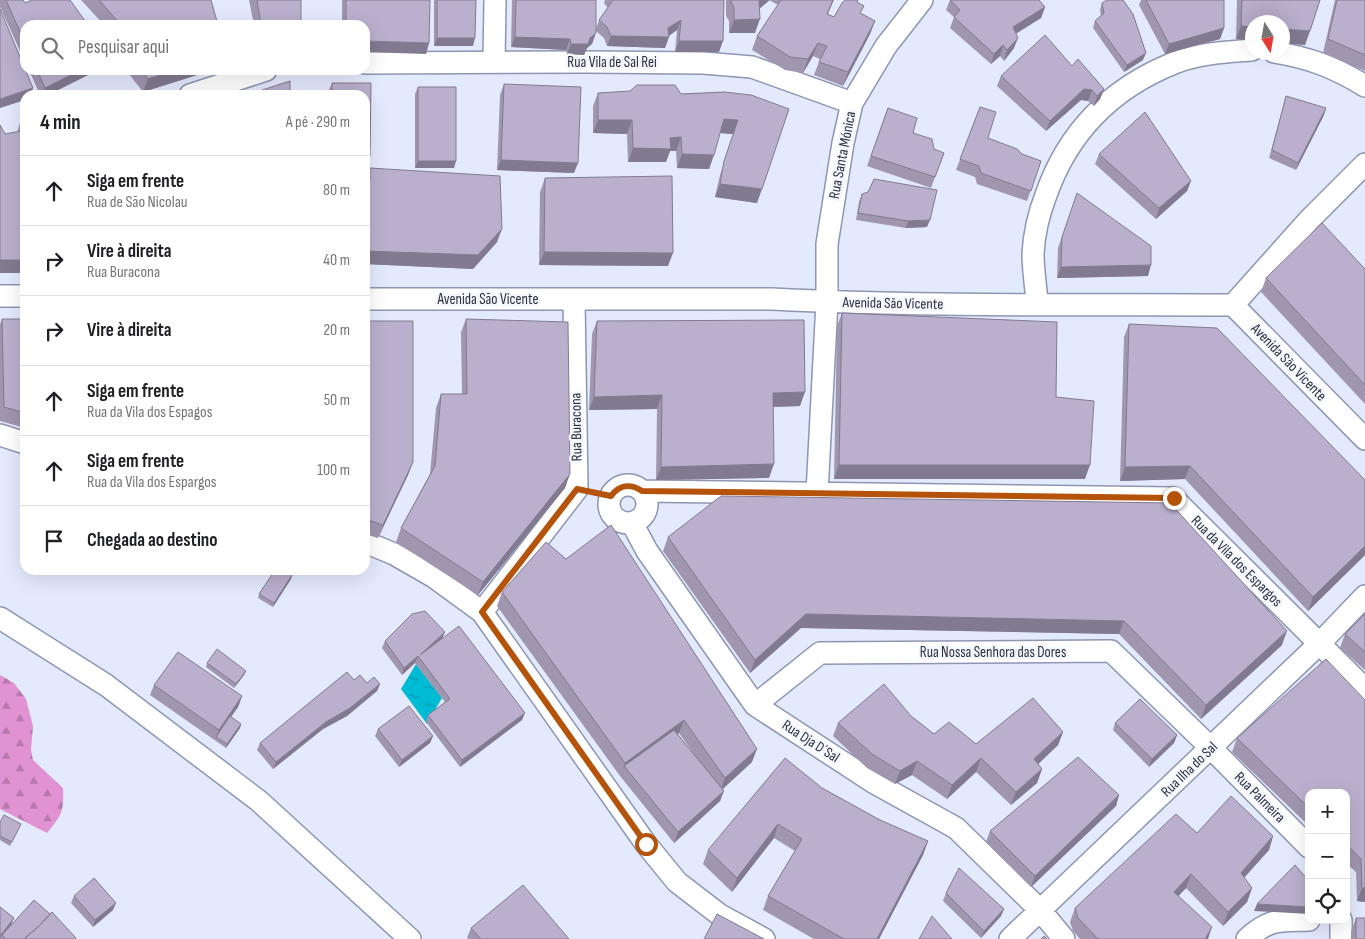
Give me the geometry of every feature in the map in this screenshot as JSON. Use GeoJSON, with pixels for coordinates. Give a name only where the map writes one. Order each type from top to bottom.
{"type":"FeatureCollection","features":[{"type":"Feature","properties":{"kind":"street"},"geometry":{"type":"LineString","coordinates":[[494,62],[495,0]]}},
{"type":"Feature","properties":{"kind":"street","name":"Rua Santa Mónica"},"geometry":{"type":"LineString","coordinates":[[817,493],[827,302],[827,244],[838,168],[852,103],[886,46],[922,0]]}},
{"type":"Feature","properties":{"kind":"street"},"geometry":{"type":"LineString","coordinates":[[1038,303],[1033,254],[1039,212],[1053,173],[1075,136],[1104,105],[1137,80],[1184,60],[1216,52],[1245,50]]}},
{"type":"Feature","properties":{"kind":"street"},"geometry":{"type":"LineString","coordinates":[[1290,54],[1300,56],[1340,71],[1365,86]]}},
{"type":"Feature","properties":{"kind":"street","name":"Rua Vila de Sal Rei"},"geometry":{"type":"LineString","coordinates":[[370,63],[703,63],[752,67],[852,103]]}},
{"type":"Feature","properties":{"kind":"street"},"geometry":{"type":"LineString","coordinates":[[205,90],[251,75]]}},
{"type":"Feature","properties":{"kind":"street"},"geometry":{"type":"LineString","coordinates":[[1233,305],[1309,220],[1365,164]]}},
{"type":"Feature","properties":{"kind":"street"},"geometry":{"type":"LineString","coordinates":[[0,296],[20,296]]}},
{"type":"Feature","properties":{"kind":"street","name":"Avenida São Vicente"},"geometry":{"type":"LineString","coordinates":[[370,299],[772,299],[827,302],[1233,305],[1365,439]]}},
{"type":"Feature","properties":{"kind":"street","name":"Rua Buracona"},"geometry":{"type":"LineString","coordinates":[[574,300],[577,489]]}},
{"type":"Feature","properties":{"kind":"street"},"geometry":{"type":"LineString","coordinates":[[0,435],[20,441]]}},
{"type":"Feature","properties":{"kind":"street"},"geometry":{"type":"LineString","coordinates":[[625,485],[637,487],[642,491],[647,501],[642,518],[632,523],[615,518],[609,507],[614,491],[625,485]]}},
{"type":"Feature","properties":{"kind":"street"},"geometry":{"type":"LineString","coordinates":[[482,612],[577,489],[611,496]]}},
{"type":"Feature","properties":{"kind":"street","name":"Rua da Vila dos Espargos"},"geometry":{"type":"LineString","coordinates":[[642,491],[1174,498],[1365,689]]}},
{"type":"Feature","properties":{"kind":"street","name":"Rua Dja D´Sal"},"geometry":{"type":"LineString","coordinates":[[632,523],[647,551],[755,705],[873,782],[956,828],[1040,910],[1064,939]]}},
{"type":"Feature","properties":{"kind":"street"},"geometry":{"type":"LineString","coordinates":[[370,544],[394,554],[434,578],[482,612],[646,844],[677,882],[720,915],[764,939]]}},
{"type":"Feature","properties":{"kind":"street","name":"Rua Ilha do Sal"},"geometry":{"type":"LineString","coordinates":[[1010,939],[1319,644],[1365,596]]}},
{"type":"Feature","properties":{"kind":"street"},"geometry":{"type":"LineString","coordinates":[[0,618],[106,685],[259,801],[410,939]]}},
{"type":"Feature","properties":{"kind":"street","name":"Rua Nossa Senhora das Dores"},"geometry":{"type":"LineString","coordinates":[[755,705],[820,652],[1111,651],[1211,748]]}},
{"type":"Feature","properties":{"kind":"street","name":"Rua Palmeira"},"geometry":{"type":"LineString","coordinates":[[1211,748],[1305,843]]}},
{"type":"Feature","properties":{"kind":"street"},"geometry":{"type":"LineString","coordinates":[[1350,919],[1365,918]]}},
{"type":"Feature","properties":{"kind":"street"},"geometry":{"type":"LineString","coordinates":[[1246,939],[1266,924],[1284,920],[1305,920]]}},
{"type":"Feature","properties":{"kind":"street"},"geometry":{"type":"LineString","coordinates":[[1341,924],[1341,939]]}},
{"type":"Feature","properties":{"kind":"green space"},"geometry":{"type":"Polygon","coordinates":[[[0,675],[14,683],[26,699],[33,726],[31,750],[33,760],[63,788],[61,812],[47,833],[0,809],[0,675]]]}},
{"type":"Feature","properties":{"kind":"water"},"geometry":{"type":"Polygon","coordinates":[[[416,664],[442,698],[427,724],[401,689],[416,664]]]}},
{"type":"Feature","properties":{"kind":"building"},"geometry":{"type":"Polygon","coordinates":[[[6,0],[23,0],[25,3],[32,0],[70,0],[84,20],[20,20],[20,32],[6,0]]]}},
{"type":"Feature","properties":{"kind":"building"},"geometry":{"type":"Polygon","coordinates":[[[99,0],[211,0],[217,20],[117,20],[99,0]]]}},
{"type":"Feature","properties":{"kind":"building"},"geometry":{"type":"Polygon","coordinates":[[[257,0],[301,0],[301,20],[260,20],[257,0]]]}},
{"type":"Feature","properties":{"kind":"building"},"geometry":{"type":"Polygon","coordinates":[[[346,0],[430,0],[429,43],[370,41],[370,20],[346,20],[346,0]]]}},
{"type":"Feature","properties":{"kind":"building"},"geometry":{"type":"Polygon","coordinates":[[[437,0],[476,0],[475,38],[437,38],[437,0]]]}},
{"type":"Feature","properties":{"kind":"building"},"geometry":{"type":"Polygon","coordinates":[[[516,0],[596,0],[596,33],[590,38],[588,44],[571,44],[570,39],[515,37],[516,0]]]}},
{"type":"Feature","properties":{"kind":"building"},"geometry":{"type":"Polygon","coordinates":[[[613,0],[724,0],[723,41],[679,41],[681,20],[668,28],[669,37],[611,36],[607,27],[599,20],[613,0]]]}},
{"type":"Feature","properties":{"kind":"building"},"geometry":{"type":"Polygon","coordinates":[[[731,0],[759,0],[760,19],[734,20],[734,7],[731,0]]]}},
{"type":"Feature","properties":{"kind":"building"},"geometry":{"type":"Polygon","coordinates":[[[781,0],[833,0],[827,14],[834,17],[845,0],[858,0],[857,2],[864,6],[860,13],[875,21],[848,72],[819,62],[827,46],[818,43],[808,59],[790,57],[757,36],[781,0]]]}},
{"type":"Feature","properties":{"kind":"building"},"geometry":{"type":"Polygon","coordinates":[[[950,0],[1039,0],[1045,7],[1013,27],[1018,38],[1007,50],[1003,45],[994,54],[954,17],[960,10],[950,0]]]}},
{"type":"Feature","properties":{"kind":"building"},"geometry":{"type":"Polygon","coordinates":[[[1107,0],[1123,0],[1133,14],[1146,53],[1127,65],[1095,21],[1104,13],[1102,3],[1107,0]]]}},
{"type":"Feature","properties":{"kind":"building"},"geometry":{"type":"Polygon","coordinates":[[[1146,0],[1224,0],[1224,28],[1169,44],[1146,0]]]}},
{"type":"Feature","properties":{"kind":"building"},"geometry":{"type":"Polygon","coordinates":[[[1242,0],[1320,0],[1310,31],[1290,30],[1290,15],[1245,15],[1245,26],[1241,26],[1242,0]]]}},
{"type":"Feature","properties":{"kind":"building"},"geometry":{"type":"Polygon","coordinates":[[[1337,0],[1365,0],[1365,55],[1328,39],[1337,0]]]}},
{"type":"Feature","properties":{"kind":"building"},"geometry":{"type":"Polygon","coordinates":[[[0,9],[20,57],[20,75],[28,75],[33,88],[20,90],[20,92],[0,99],[0,9]]]}},
{"type":"Feature","properties":{"kind":"building"},"geometry":{"type":"Polygon","coordinates":[[[1045,35],[1072,66],[1078,59],[1104,89],[1097,96],[1092,90],[1084,89],[1050,121],[1001,76],[1045,35]]]}},
{"type":"Feature","properties":{"kind":"building"},"geometry":{"type":"Polygon","coordinates":[[[39,75],[71,75],[45,88],[39,75]]]}},
{"type":"Feature","properties":{"kind":"building"},"geometry":{"type":"Polygon","coordinates":[[[145,75],[160,75],[148,79],[145,75]]]}},
{"type":"Feature","properties":{"kind":"building"},"geometry":{"type":"Polygon","coordinates":[[[290,81],[290,90],[262,90],[290,81]]]}},
{"type":"Feature","properties":{"kind":"building"},"geometry":{"type":"Polygon","coordinates":[[[332,83],[371,83],[370,156],[370,90],[332,90],[332,83]]]}},
{"type":"Feature","properties":{"kind":"building"},"geometry":{"type":"Polygon","coordinates":[[[504,84],[581,87],[578,163],[501,160],[504,84]]]}},
{"type":"Feature","properties":{"kind":"building"},"geometry":{"type":"Polygon","coordinates":[[[637,85],[675,85],[681,94],[724,92],[751,95],[789,109],[762,189],[720,184],[724,161],[738,120],[724,119],[714,155],[682,154],[681,137],[670,138],[671,149],[633,148],[632,120],[598,120],[598,93],[630,91],[637,85]]]}},
{"type":"Feature","properties":{"kind":"building"},"geometry":{"type":"Polygon","coordinates":[[[418,87],[456,87],[456,161],[418,161],[418,87]]]}},
{"type":"Feature","properties":{"kind":"building"},"geometry":{"type":"Polygon","coordinates":[[[1286,96],[1326,108],[1298,163],[1272,150],[1286,96]]]}},
{"type":"Feature","properties":{"kind":"building"},"geometry":{"type":"Polygon","coordinates":[[[980,107],[996,112],[988,138],[1041,161],[1031,191],[981,173],[979,166],[960,159],[980,107]]]}},
{"type":"Feature","properties":{"kind":"building"},"geometry":{"type":"Polygon","coordinates":[[[888,108],[917,118],[913,133],[932,139],[934,149],[944,153],[935,177],[871,156],[888,108]]]}},
{"type":"Feature","properties":{"kind":"building"},"geometry":{"type":"Polygon","coordinates":[[[1145,112],[1191,181],[1159,208],[1099,154],[1145,112]]]}},
{"type":"Feature","properties":{"kind":"building"},"geometry":{"type":"Polygon","coordinates":[[[0,125],[5,134],[20,131],[20,260],[0,260],[0,125]]]}},
{"type":"Feature","properties":{"kind":"building"},"geometry":{"type":"Polygon","coordinates":[[[370,168],[500,176],[502,229],[478,255],[370,251],[370,168]]]}},
{"type":"Feature","properties":{"kind":"building"},"geometry":{"type":"Polygon","coordinates":[[[672,176],[673,253],[544,252],[545,178],[672,176]]]}},
{"type":"Feature","properties":{"kind":"building"},"geometry":{"type":"Polygon","coordinates":[[[874,179],[937,190],[930,220],[908,221],[858,213],[862,194],[868,192],[874,179]]]}},
{"type":"Feature","properties":{"kind":"building"},"geometry":{"type":"Polygon","coordinates":[[[1077,193],[1151,246],[1151,265],[1061,267],[1062,237],[1077,193]]]}},
{"type":"Feature","properties":{"kind":"building"},"geometry":{"type":"Polygon","coordinates":[[[1322,223],[1365,269],[1365,385],[1266,278],[1322,223]]]}},
{"type":"Feature","properties":{"kind":"building"},"geometry":{"type":"Polygon","coordinates":[[[842,313],[1057,322],[1056,397],[1094,401],[1090,465],[839,465],[842,313]]]}},
{"type":"Feature","properties":{"kind":"building"},"geometry":{"type":"Polygon","coordinates":[[[2,319],[20,319],[20,412],[4,407],[2,319]]]}},
{"type":"Feature","properties":{"kind":"building"},"geometry":{"type":"Polygon","coordinates":[[[466,319],[568,322],[570,474],[483,582],[401,528],[435,466],[441,394],[467,394],[466,319]]]}},
{"type":"Feature","properties":{"kind":"building"},"geometry":{"type":"Polygon","coordinates":[[[804,320],[805,392],[773,393],[774,464],[661,467],[662,395],[594,397],[597,321],[804,320]]]}},
{"type":"Feature","properties":{"kind":"building"},"geometry":{"type":"Polygon","coordinates":[[[370,321],[413,321],[413,462],[383,525],[370,521],[370,321]]]}},
{"type":"Feature","properties":{"kind":"building"},"geometry":{"type":"Polygon","coordinates":[[[1129,324],[1217,328],[1365,480],[1365,546],[1313,597],[1190,466],[1125,467],[1129,324]]]}},
{"type":"Feature","properties":{"kind":"building"},"geometry":{"type":"Polygon","coordinates":[[[721,496],[1170,503],[1287,631],[1206,705],[1124,621],[806,614],[755,660],[668,537],[721,496]]]}},
{"type":"Feature","properties":{"kind":"building"},"geometry":{"type":"Polygon","coordinates":[[[611,525],[757,749],[725,778],[684,720],[625,763],[502,592],[546,542],[566,559],[611,525]]]}},
{"type":"Feature","properties":{"kind":"building"},"geometry":{"type":"Polygon","coordinates":[[[272,575],[292,575],[274,603],[259,594],[272,575]]]}},
{"type":"Feature","properties":{"kind":"building"},"geometry":{"type":"Polygon","coordinates":[[[425,611],[445,632],[420,655],[459,626],[525,713],[462,760],[428,715],[450,699],[418,656],[404,668],[385,641],[412,614],[425,611]]]}},
{"type":"Feature","properties":{"kind":"building"},"geometry":{"type":"Polygon","coordinates":[[[1365,614],[1365,652],[1345,634],[1365,614]]]}},
{"type":"Feature","properties":{"kind":"building"},"geometry":{"type":"Polygon","coordinates":[[[217,649],[246,671],[236,684],[207,663],[217,649]]]}},
{"type":"Feature","properties":{"kind":"building"},"geometry":{"type":"Polygon","coordinates":[[[178,652],[242,696],[219,730],[154,685],[178,652]]]}},
{"type":"Feature","properties":{"kind":"building"},"geometry":{"type":"Polygon","coordinates":[[[1326,659],[1365,700],[1365,888],[1362,888],[1361,859],[1350,848],[1350,789],[1305,789],[1305,804],[1237,738],[1326,659]]]}},
{"type":"Feature","properties":{"kind":"building"},"geometry":{"type":"Polygon","coordinates":[[[347,672],[354,680],[360,675],[367,683],[374,677],[380,684],[350,708],[326,722],[276,762],[260,743],[347,672]]]}},
{"type":"Feature","properties":{"kind":"building"},"geometry":{"type":"Polygon","coordinates":[[[884,684],[911,716],[934,734],[949,722],[976,744],[1033,698],[1063,732],[1034,759],[1042,769],[1016,792],[981,758],[952,785],[917,761],[900,771],[872,754],[838,723],[884,684]]]}},
{"type":"Feature","properties":{"kind":"building"},"geometry":{"type":"Polygon","coordinates":[[[1140,699],[1177,735],[1152,759],[1115,723],[1140,699]]]}},
{"type":"Feature","properties":{"kind":"building"},"geometry":{"type":"Polygon","coordinates":[[[409,706],[433,736],[402,760],[378,729],[409,706]]]}},
{"type":"Feature","properties":{"kind":"building"},"geometry":{"type":"Polygon","coordinates":[[[230,716],[241,724],[227,744],[216,737],[230,716]]]}},
{"type":"Feature","properties":{"kind":"building"},"geometry":{"type":"Polygon","coordinates":[[[674,730],[724,791],[678,832],[624,766],[674,730]]]}},
{"type":"Feature","properties":{"kind":"building"},"geometry":{"type":"Polygon","coordinates":[[[1078,757],[1119,795],[1035,876],[990,831],[1078,757]]]}},
{"type":"Feature","properties":{"kind":"building"},"geometry":{"type":"Polygon","coordinates":[[[785,758],[822,788],[880,820],[928,841],[877,939],[844,939],[768,896],[802,839],[778,824],[737,878],[708,850],[785,758]]]}},
{"type":"Feature","properties":{"kind":"building"},"geometry":{"type":"Polygon","coordinates":[[[1231,796],[1273,836],[1241,873],[1252,888],[1228,912],[1191,874],[1174,892],[1212,927],[1205,939],[1098,939],[1078,918],[1075,908],[1176,814],[1197,833],[1231,796]]]}},
{"type":"Feature","properties":{"kind":"building"},"geometry":{"type":"Polygon","coordinates":[[[4,815],[21,824],[12,842],[0,836],[0,822],[4,815]]]}},
{"type":"Feature","properties":{"kind":"building"},"geometry":{"type":"Polygon","coordinates":[[[1295,865],[1305,876],[1305,907],[1257,904],[1295,865]]]}},
{"type":"Feature","properties":{"kind":"building"},"geometry":{"type":"Polygon","coordinates":[[[959,868],[1004,909],[984,931],[946,893],[959,868]]]}},
{"type":"Feature","properties":{"kind":"building"},"geometry":{"type":"Polygon","coordinates":[[[94,878],[116,903],[95,920],[74,896],[94,878]]]}},
{"type":"Feature","properties":{"kind":"building"},"geometry":{"type":"Polygon","coordinates":[[[523,885],[569,939],[481,939],[471,928],[523,885]]]}},
{"type":"Feature","properties":{"kind":"building"},"geometry":{"type":"Polygon","coordinates":[[[34,900],[50,914],[24,939],[6,939],[2,935],[34,900]]]}},
{"type":"Feature","properties":{"kind":"building"},"geometry":{"type":"Polygon","coordinates":[[[0,907],[14,918],[1,935],[0,934],[0,907]]]}},
{"type":"Feature","properties":{"kind":"building"},"geometry":{"type":"Polygon","coordinates":[[[52,912],[75,939],[24,939],[39,926],[52,912]]]}},
{"type":"Feature","properties":{"kind":"building"},"geometry":{"type":"Polygon","coordinates":[[[717,914],[764,939],[704,939],[717,914]]]}},
{"type":"Feature","properties":{"kind":"building"},"geometry":{"type":"Polygon","coordinates":[[[932,916],[952,939],[919,939],[932,916]]]}},
{"type":"Feature","properties":{"kind":"building"},"geometry":{"type":"Polygon","coordinates":[[[1356,918],[1365,918],[1365,939],[1356,939],[1356,918]]]}},
{"type":"Feature","properties":{"kind":"route"},"geometry":{"type":"LineString","coordinates":[[646,844],[482,612],[577,489],[611,496],[619,487],[625,485],[637,487],[642,491],[1174,498]]}}]}
